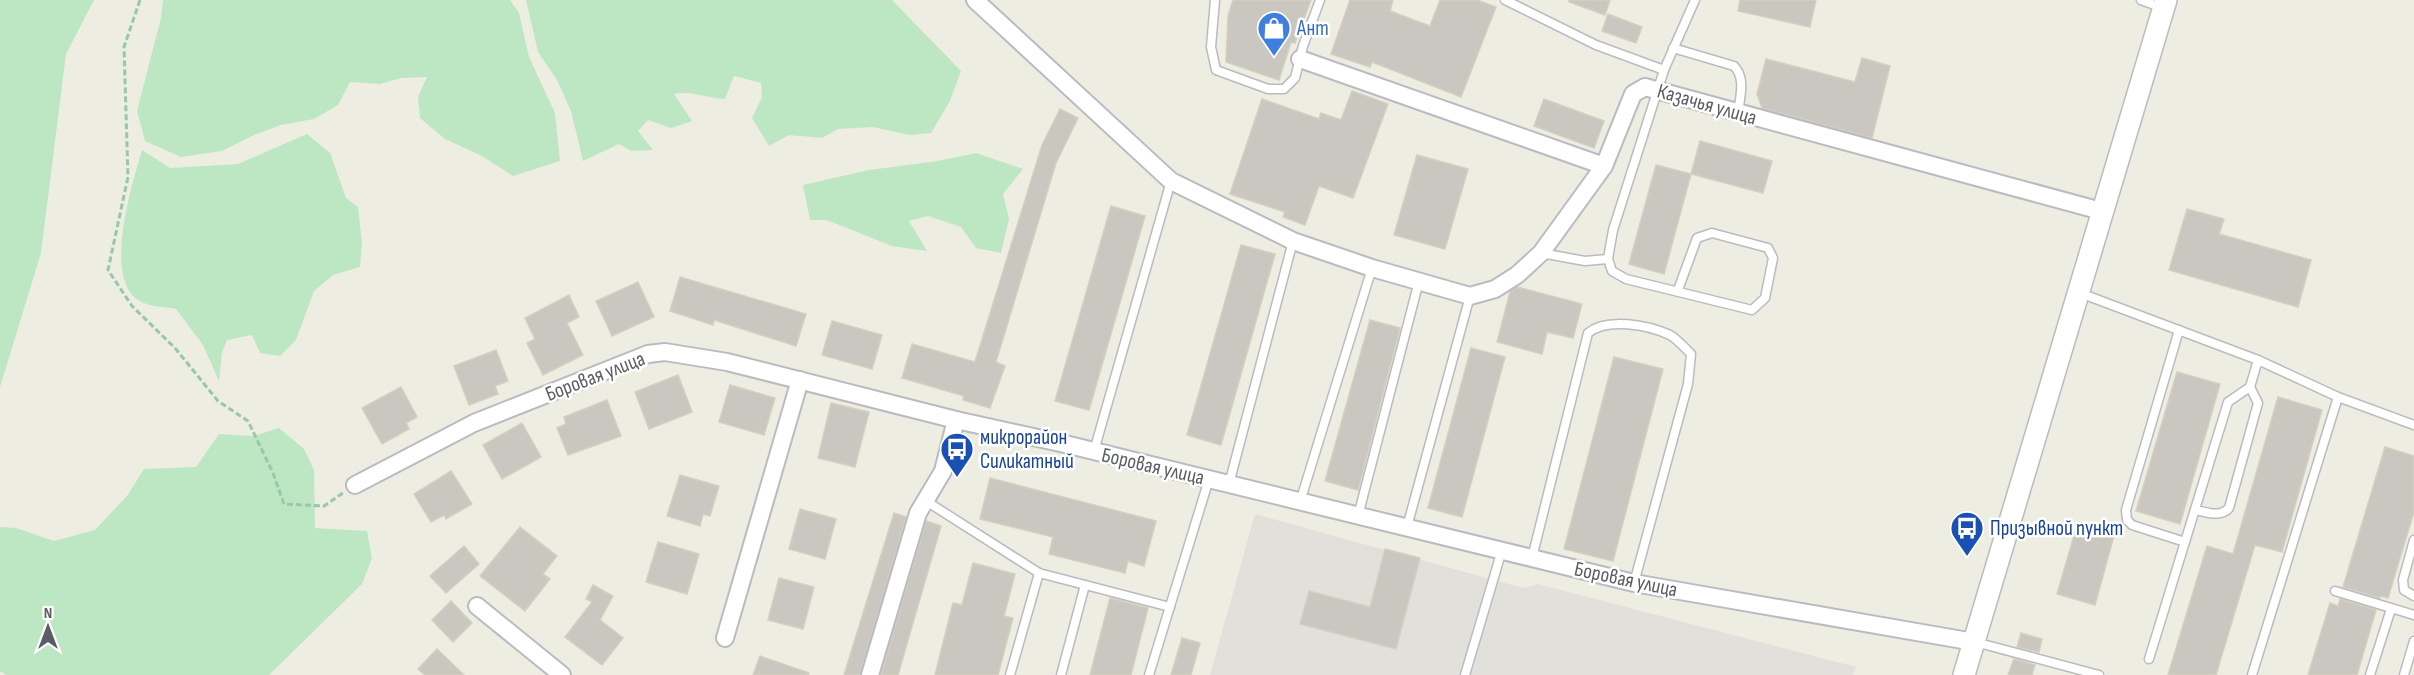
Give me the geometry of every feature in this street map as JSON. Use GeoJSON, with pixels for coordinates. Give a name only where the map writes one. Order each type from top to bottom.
{"type":"FeatureCollection","features":[{"type":"Feature","properties":{"kind":"street"},"geometry":{"type":"LineString","coordinates":[[975,0],[1171,181],[1293,241],[1372,268],[1470,296]]}},
{"type":"Feature","properties":{"kind":"street"},"geometry":{"type":"LineString","coordinates":[[1964,675],[2079,293],[2101,211],[2165,4]]}},
{"type":"Feature","properties":{"kind":"street"},"geometry":{"type":"LineString","coordinates":[[1300,59],[1604,166]]}},
{"type":"Feature","properties":{"kind":"street","name":"Казачья улица"},"geometry":{"type":"LineString","coordinates":[[1470,296],[1495,289],[1517,275],[1541,253],[1604,166],[1633,94],[1645,87],[2101,211]]}},
{"type":"Feature","properties":{"kind":"street","name":"Боровая улица"},"geometry":{"type":"LineString","coordinates":[[355,485],[474,423],[648,354],[665,352],[727,362],[956,420],[1209,479],[1634,584],[1974,642]]}},
{"type":"Feature","properties":{"kind":"street"},"geometry":{"type":"LineString","coordinates":[[725,638],[800,380]]}},
{"type":"Feature","properties":{"kind":"street"},"geometry":{"type":"LineString","coordinates":[[870,675],[918,513],[943,471],[956,420]]}},
{"type":"Feature","properties":{"kind":"street"},"geometry":{"type":"LineString","coordinates":[[477,606],[562,675]]}},
{"type":"Feature","properties":{"kind":"lane"},"geometry":{"type":"LineString","coordinates":[[1215,0],[1211,47],[1216,69],[1268,89],[1284,89],[1295,78],[1320,0]]}},
{"type":"Feature","properties":{"kind":"lane"},"geometry":{"type":"LineString","coordinates":[[1505,0],[1596,45],[1664,69]]}},
{"type":"Feature","properties":{"kind":"lane"},"geometry":{"type":"LineString","coordinates":[[1678,290],[1698,238],[1712,233],[1758,243],[1768,248],[1773,258],[1765,298],[1752,310],[1626,279],[1612,271],[1608,259],[1613,230],[1664,69],[1695,0]]}},
{"type":"Feature","properties":{"kind":"lane"},"geometry":{"type":"LineString","coordinates":[[2141,0],[2165,4]]}},
{"type":"Feature","properties":{"kind":"lane"},"geometry":{"type":"LineString","coordinates":[[1673,48],[1734,66],[1740,72],[1741,81],[1738,113]]}},
{"type":"Feature","properties":{"kind":"lane"},"geometry":{"type":"LineString","coordinates":[[1094,452],[1171,181]]}},
{"type":"Feature","properties":{"kind":"lane"},"geometry":{"type":"LineString","coordinates":[[1229,484],[1293,241]]}},
{"type":"Feature","properties":{"kind":"lane"},"geometry":{"type":"LineString","coordinates":[[1541,253],[1585,261],[1608,259]]}},
{"type":"Feature","properties":{"kind":"lane"},"geometry":{"type":"LineString","coordinates":[[1300,502],[1372,268]]}},
{"type":"Feature","properties":{"kind":"lane"},"geometry":{"type":"LineString","coordinates":[[1358,516],[1419,281]]}},
{"type":"Feature","properties":{"kind":"lane"},"geometry":{"type":"LineString","coordinates":[[2079,293],[2258,360],[2338,397],[2414,425]]}},
{"type":"Feature","properties":{"kind":"lane"},"geometry":{"type":"LineString","coordinates":[[1407,527],[1470,296]]}},
{"type":"Feature","properties":{"kind":"lane"},"geometry":{"type":"LineString","coordinates":[[1532,558],[1588,333],[1596,327],[1619,322],[1670,336],[1691,354],[1688,384],[1634,584]]}},
{"type":"Feature","properties":{"kind":"lane"},"geometry":{"type":"LineString","coordinates":[[2179,330],[2126,510],[2127,520],[2132,525],[2185,542]]}},
{"type":"Feature","properties":{"kind":"lane"},"geometry":{"type":"LineString","coordinates":[[2149,660],[2228,402],[2250,387],[2258,360]]}},
{"type":"Feature","properties":{"kind":"lane"},"geometry":{"type":"LineString","coordinates":[[2195,510],[2216,514],[2225,513],[2229,508],[2258,403],[2250,387]]}},
{"type":"Feature","properties":{"kind":"lane"},"geometry":{"type":"LineString","coordinates":[[2252,675],[2338,397]]}},
{"type":"Feature","properties":{"kind":"lane"},"geometry":{"type":"LineString","coordinates":[[1149,675],[1209,479]]}},
{"type":"Feature","properties":{"kind":"lane"},"geometry":{"type":"LineString","coordinates":[[926,501],[1039,573],[1170,607]]}},
{"type":"Feature","properties":{"kind":"lane"},"geometry":{"type":"LineString","coordinates":[[2414,540],[2403,580],[2404,590],[2414,596]]}},
{"type":"Feature","properties":{"kind":"lane"},"geometry":{"type":"LineString","coordinates":[[1465,675],[1502,550]]}},
{"type":"Feature","properties":{"kind":"lane"},"geometry":{"type":"LineString","coordinates":[[1010,675],[1039,573]]}},
{"type":"Feature","properties":{"kind":"lane"},"geometry":{"type":"LineString","coordinates":[[1061,675],[1085,585]]}},
{"type":"Feature","properties":{"kind":"lane"},"geometry":{"type":"LineString","coordinates":[[2335,591],[2414,615]]}},
{"type":"Feature","properties":{"kind":"lane"},"geometry":{"type":"LineString","coordinates":[[2370,675],[2391,609]]}},
{"type":"Feature","properties":{"kind":"lane"},"geometry":{"type":"LineString","coordinates":[[2404,675],[2414,641]]}},
{"type":"Feature","properties":{"kind":"lane"},"geometry":{"type":"LineString","coordinates":[[1974,642],[2074,672],[2099,675]]}},
{"type":"Feature","properties":{"kind":"path"},"geometry":{"type":"LineString","coordinates":[[140,0],[124,47],[128,177],[108,270],[132,306],[175,348],[218,401],[248,421],[273,472],[284,504],[324,506],[355,485]]}},
{"type":"Feature","properties":{"kind":"shaded area"},"geometry":{"type":"Polygon","coordinates":[[[1255,514],[1523,588],[1538,584],[1856,667],[1853,675],[1210,675],[1255,514]]]}},
{"type":"Feature","properties":{"kind":"green space"},"geometry":{"type":"Polygon","coordinates":[[[0,0],[94,0],[66,54],[41,253],[0,387],[0,0]]]}},
{"type":"Feature","properties":{"kind":"green space"},"geometry":{"type":"Polygon","coordinates":[[[163,0],[510,0],[519,13],[529,57],[555,113],[560,161],[513,176],[482,156],[445,139],[420,118],[418,97],[427,77],[401,78],[380,84],[350,82],[338,105],[314,119],[281,125],[222,151],[181,157],[145,141],[137,111],[161,18],[163,0]]]}},
{"type":"Feature","properties":{"kind":"green space"},"geometry":{"type":"Polygon","coordinates":[[[526,0],[892,0],[961,71],[950,101],[931,133],[909,135],[873,127],[838,129],[822,138],[789,135],[769,146],[752,118],[762,97],[761,83],[734,76],[725,99],[693,94],[674,94],[692,121],[671,128],[648,120],[638,131],[653,150],[631,151],[619,144],[583,161],[571,111],[557,80],[538,52],[526,0]]]}},
{"type":"Feature","properties":{"kind":"green space"},"geometry":{"type":"Polygon","coordinates":[[[307,134],[330,153],[346,198],[358,207],[362,242],[360,267],[333,275],[314,291],[296,340],[280,356],[260,353],[252,335],[227,340],[222,352],[219,381],[203,345],[176,309],[144,303],[131,293],[123,276],[121,256],[123,232],[132,185],[142,150],[170,168],[238,164],[307,134]]]}},
{"type":"Feature","properties":{"kind":"green space"},"geometry":{"type":"Polygon","coordinates":[[[976,153],[1023,169],[1003,194],[1009,219],[1001,253],[976,248],[961,227],[928,216],[909,221],[927,251],[892,246],[827,220],[810,220],[803,185],[869,170],[938,161],[976,153]]]}},
{"type":"Feature","properties":{"kind":"green space"},"geometry":{"type":"Polygon","coordinates":[[[279,428],[304,449],[314,470],[315,528],[367,531],[372,558],[362,584],[269,675],[6,675],[0,671],[0,527],[16,528],[54,541],[95,530],[127,496],[144,469],[196,467],[219,434],[254,436],[279,428]]]}},
{"type":"Feature","properties":{"kind":"building"},"geometry":{"type":"Polygon","coordinates":[[[1233,0],[1311,0],[1295,43],[1291,42],[1279,80],[1226,62],[1228,16],[1233,0]]]}},
{"type":"Feature","properties":{"kind":"building"},"geometry":{"type":"Polygon","coordinates":[[[1350,0],[1393,0],[1390,11],[1430,26],[1440,0],[1477,0],[1496,7],[1461,97],[1372,62],[1370,67],[1331,54],[1350,0]]]}},
{"type":"Feature","properties":{"kind":"building"},"geometry":{"type":"Polygon","coordinates":[[[1569,0],[1610,0],[1605,15],[1569,2],[1569,0]]]}},
{"type":"Feature","properties":{"kind":"building"},"geometry":{"type":"Polygon","coordinates":[[[1740,0],[1816,0],[1810,27],[1738,11],[1740,0]]]}},
{"type":"Feature","properties":{"kind":"building"},"geometry":{"type":"Polygon","coordinates":[[[1608,14],[1642,27],[1636,43],[1602,31],[1608,14]]]}},
{"type":"Feature","properties":{"kind":"building"},"geometry":{"type":"Polygon","coordinates":[[[1862,58],[1890,66],[1872,138],[1762,108],[1757,94],[1766,59],[1855,82],[1862,58]]]}},
{"type":"Feature","properties":{"kind":"building"},"geometry":{"type":"Polygon","coordinates":[[[1352,91],[1388,104],[1353,198],[1319,186],[1305,225],[1283,217],[1285,212],[1230,194],[1262,99],[1319,119],[1321,113],[1341,120],[1352,91]]]}},
{"type":"Feature","properties":{"kind":"building"},"geometry":{"type":"Polygon","coordinates":[[[1544,99],[1604,121],[1594,148],[1534,126],[1544,99]]]}},
{"type":"Feature","properties":{"kind":"building"},"geometry":{"type":"Polygon","coordinates":[[[1060,109],[1078,118],[1056,163],[996,362],[1005,366],[990,408],[963,400],[964,396],[902,378],[912,344],[975,362],[1042,145],[1060,109]]]}},
{"type":"Feature","properties":{"kind":"building"},"geometry":{"type":"Polygon","coordinates":[[[1700,141],[1772,161],[1763,193],[1691,174],[1700,141]]]}},
{"type":"Feature","properties":{"kind":"building"},"geometry":{"type":"Polygon","coordinates":[[[1417,155],[1468,169],[1445,249],[1394,235],[1417,155]]]}},
{"type":"Feature","properties":{"kind":"building"},"geometry":{"type":"Polygon","coordinates":[[[1656,165],[1691,174],[1664,274],[1629,264],[1656,165]]]}},
{"type":"Feature","properties":{"kind":"building"},"geometry":{"type":"Polygon","coordinates":[[[1111,206],[1145,216],[1089,410],[1055,401],[1111,206]]]}},
{"type":"Feature","properties":{"kind":"building"},"geometry":{"type":"Polygon","coordinates":[[[2187,209],[2224,219],[2219,234],[2311,260],[2298,307],[2169,270],[2187,209]]]}},
{"type":"Feature","properties":{"kind":"building"},"geometry":{"type":"Polygon","coordinates":[[[1241,245],[1275,254],[1221,445],[1187,435],[1241,245]]]}},
{"type":"Feature","properties":{"kind":"building"},"geometry":{"type":"Polygon","coordinates":[[[680,277],[806,314],[796,346],[714,320],[713,325],[670,311],[680,277]]]}},
{"type":"Feature","properties":{"kind":"building"},"geometry":{"type":"Polygon","coordinates":[[[638,282],[654,317],[612,336],[596,301],[638,282]]]}},
{"type":"Feature","properties":{"kind":"building"},"geometry":{"type":"Polygon","coordinates":[[[1517,287],[1582,304],[1573,338],[1547,332],[1542,354],[1497,342],[1510,292],[1517,287]]]}},
{"type":"Feature","properties":{"kind":"building"},"geometry":{"type":"Polygon","coordinates":[[[569,295],[579,317],[567,323],[583,355],[543,375],[527,343],[535,339],[525,318],[569,295]]]}},
{"type":"Feature","properties":{"kind":"building"},"geometry":{"type":"Polygon","coordinates":[[[1370,320],[1400,328],[1358,490],[1325,481],[1370,320]]]}},
{"type":"Feature","properties":{"kind":"building"},"geometry":{"type":"Polygon","coordinates":[[[832,321],[882,335],[872,369],[822,355],[832,321]]]}},
{"type":"Feature","properties":{"kind":"building"},"geometry":{"type":"Polygon","coordinates":[[[1471,348],[1505,357],[1462,517],[1428,508],[1471,348]]]}},
{"type":"Feature","properties":{"kind":"building"},"geometry":{"type":"Polygon","coordinates":[[[496,350],[508,381],[495,386],[498,394],[469,405],[454,366],[496,350]]]}},
{"type":"Feature","properties":{"kind":"building"},"geometry":{"type":"Polygon","coordinates":[[[1614,357],[1663,369],[1613,561],[1564,549],[1614,357]]]}},
{"type":"Feature","properties":{"kind":"building"},"geometry":{"type":"Polygon","coordinates":[[[2177,372],[2220,384],[2180,524],[2136,511],[2177,372]]]}},
{"type":"Feature","properties":{"kind":"building"},"geometry":{"type":"Polygon","coordinates":[[[678,375],[692,412],[649,429],[635,392],[678,375]]]}},
{"type":"Feature","properties":{"kind":"building"},"geometry":{"type":"Polygon","coordinates":[[[730,385],[775,398],[764,435],[719,422],[730,385]]]}},
{"type":"Feature","properties":{"kind":"building"},"geometry":{"type":"Polygon","coordinates":[[[401,387],[417,417],[406,423],[409,429],[382,444],[362,408],[401,387]]]}},
{"type":"Feature","properties":{"kind":"building"},"geometry":{"type":"Polygon","coordinates":[[[2278,397],[2322,410],[2282,552],[2255,545],[2216,675],[2168,675],[2207,546],[2233,554],[2278,397]]]}},
{"type":"Feature","properties":{"kind":"building"},"geometry":{"type":"Polygon","coordinates":[[[607,400],[621,436],[568,455],[557,428],[566,424],[564,417],[607,400]]]}},
{"type":"Feature","properties":{"kind":"building"},"geometry":{"type":"Polygon","coordinates":[[[831,403],[869,412],[855,467],[818,458],[831,403]]]}},
{"type":"Feature","properties":{"kind":"building"},"geometry":{"type":"Polygon","coordinates":[[[522,423],[541,457],[502,479],[483,445],[522,423]]]}},
{"type":"Feature","properties":{"kind":"building"},"geometry":{"type":"Polygon","coordinates":[[[2385,447],[2414,456],[2414,512],[2388,598],[2381,596],[2380,598],[2343,587],[2385,447]]]}},
{"type":"Feature","properties":{"kind":"building"},"geometry":{"type":"Polygon","coordinates":[[[451,471],[472,504],[446,519],[444,515],[431,522],[414,494],[451,471]]]}},
{"type":"Feature","properties":{"kind":"building"},"geometry":{"type":"Polygon","coordinates":[[[680,475],[719,486],[710,516],[703,514],[700,526],[667,516],[680,475]]]}},
{"type":"Feature","properties":{"kind":"building"},"geometry":{"type":"Polygon","coordinates":[[[990,478],[1156,521],[1144,566],[1128,561],[1125,573],[1049,554],[1053,537],[980,519],[990,478]]]}},
{"type":"Feature","properties":{"kind":"building"},"geometry":{"type":"Polygon","coordinates":[[[800,509],[836,519],[825,559],[789,549],[800,509]]]}},
{"type":"Feature","properties":{"kind":"building"},"geometry":{"type":"Polygon","coordinates":[[[894,513],[906,517],[860,675],[844,675],[894,513]]]}},
{"type":"Feature","properties":{"kind":"building"},"geometry":{"type":"Polygon","coordinates":[[[926,521],[941,526],[898,675],[881,675],[926,521]]]}},
{"type":"Feature","properties":{"kind":"building"},"geometry":{"type":"Polygon","coordinates":[[[2078,522],[2115,532],[2095,605],[2057,594],[2078,522]]]}},
{"type":"Feature","properties":{"kind":"building"},"geometry":{"type":"Polygon","coordinates":[[[520,527],[557,556],[543,574],[550,579],[525,611],[480,576],[520,527]]]}},
{"type":"Feature","properties":{"kind":"building"},"geometry":{"type":"Polygon","coordinates":[[[658,542],[699,554],[687,594],[646,582],[658,542]]]}},
{"type":"Feature","properties":{"kind":"building"},"geometry":{"type":"Polygon","coordinates":[[[464,546],[479,564],[446,593],[430,576],[464,546]]]}},
{"type":"Feature","properties":{"kind":"building"},"geometry":{"type":"Polygon","coordinates":[[[1385,549],[1420,558],[1396,649],[1300,624],[1309,591],[1370,607],[1385,549]]]}},
{"type":"Feature","properties":{"kind":"building"},"geometry":{"type":"Polygon","coordinates":[[[973,563],[1015,574],[1004,616],[1013,618],[998,675],[935,675],[953,603],[962,605],[973,563]]]}},
{"type":"Feature","properties":{"kind":"building"},"geometry":{"type":"Polygon","coordinates":[[[779,578],[814,587],[803,629],[768,620],[779,578]]]}},
{"type":"Feature","properties":{"kind":"building"},"geometry":{"type":"Polygon","coordinates":[[[593,585],[613,596],[600,620],[623,638],[602,665],[565,637],[592,602],[586,599],[593,585]]]}},
{"type":"Feature","properties":{"kind":"building"},"geometry":{"type":"Polygon","coordinates":[[[1110,598],[1148,608],[1131,675],[1090,675],[1110,598]]]}},
{"type":"Feature","properties":{"kind":"building"},"geometry":{"type":"Polygon","coordinates":[[[2340,599],[2376,610],[2357,675],[2308,675],[2330,603],[2338,606],[2340,599]]]}},
{"type":"Feature","properties":{"kind":"building"},"geometry":{"type":"Polygon","coordinates":[[[451,601],[472,623],[453,642],[432,620],[451,601]]]}},
{"type":"Feature","properties":{"kind":"building"},"geometry":{"type":"Polygon","coordinates":[[[2021,633],[2042,639],[2039,652],[2017,647],[2021,633]]]}},
{"type":"Feature","properties":{"kind":"building"},"geometry":{"type":"Polygon","coordinates":[[[1182,638],[1200,643],[1191,675],[1171,675],[1182,638]]]}},
{"type":"Feature","properties":{"kind":"building"},"geometry":{"type":"Polygon","coordinates":[[[437,649],[464,675],[425,675],[418,669],[437,649]]]}},
{"type":"Feature","properties":{"kind":"building"},"geometry":{"type":"Polygon","coordinates":[[[760,656],[809,673],[808,675],[753,675],[760,656]]]}},
{"type":"Feature","properties":{"kind":"building"},"geometry":{"type":"Polygon","coordinates":[[[2014,659],[2035,665],[2032,675],[2008,675],[2014,659]]]}},
{"type":"Feature","properties":{"kind":"place","name":"Ант"},"geometry":{"type":"Point","coordinates":[1274,57]}},
{"type":"Feature","properties":{"kind":"place","name":"микрорайон Силикатный"},"geometry":{"type":"Point","coordinates":[957,478]}},
{"type":"Feature","properties":{"kind":"place","name":"Призывной пункт"},"geometry":{"type":"Point","coordinates":[1967,557]}}]}
